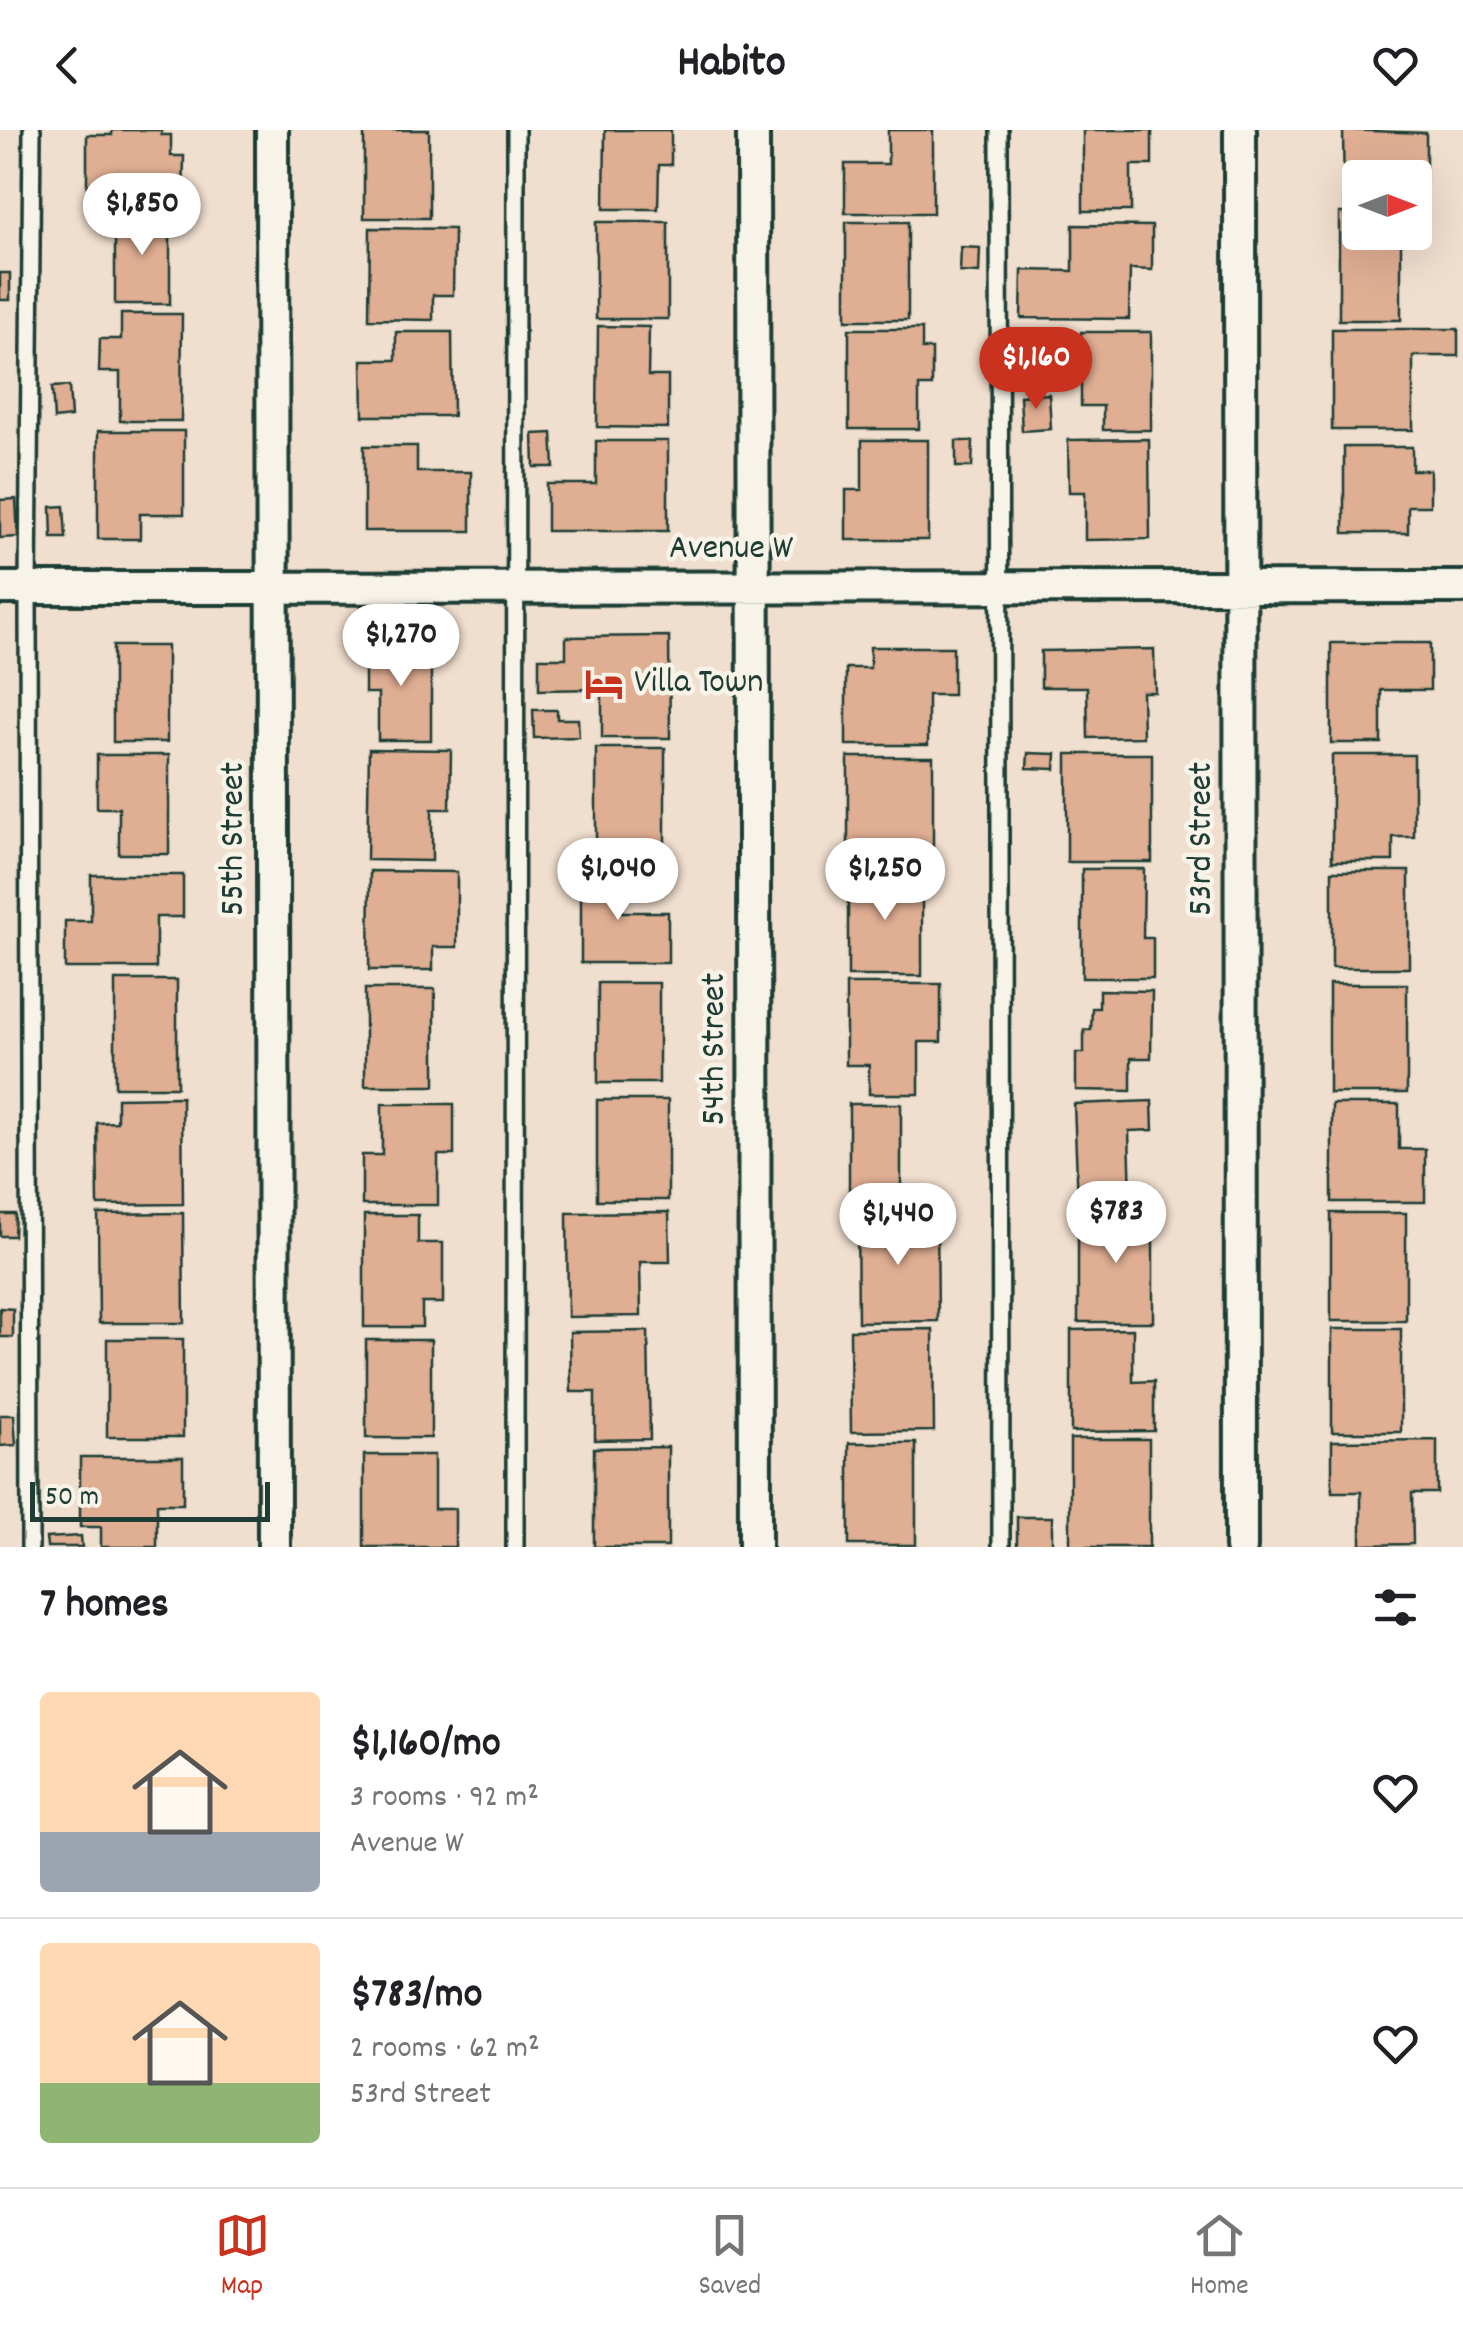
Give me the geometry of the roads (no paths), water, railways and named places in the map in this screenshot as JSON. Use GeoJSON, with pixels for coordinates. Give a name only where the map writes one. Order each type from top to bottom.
{"type":"FeatureCollection","features":[{"type":"Feature","properties":{"kind":"street","name":"55th Street"},"geometry":{"type":"LineString","coordinates":[[272,130],[274,1547]]}},
{"type":"Feature","properties":{"kind":"street","name":"54th Street"},"geometry":{"type":"LineString","coordinates":[[754,130],[756,1547]]}},
{"type":"Feature","properties":{"kind":"street","name":"53rd Street"},"geometry":{"type":"LineString","coordinates":[[1240,130],[1241,1547]]}},
{"type":"Feature","properties":{"kind":"street","name":"Avenue W"},"geometry":{"type":"LineString","coordinates":[[14,588],[1463,587]]}},
{"type":"Feature","properties":{"kind":"lane"},"geometry":{"type":"LineString","coordinates":[[30,1547],[14,588],[32,130]]}},
{"type":"Feature","properties":{"kind":"lane"},"geometry":{"type":"LineString","coordinates":[[515,1547],[516,130]]}},
{"type":"Feature","properties":{"kind":"lane"},"geometry":{"type":"LineString","coordinates":[[999,130],[1001,1547]]}},
{"type":"Feature","properties":{"kind":"place","name":"Villa Town"},"geometry":{"type":"Point","coordinates":[604,684]}}]}
